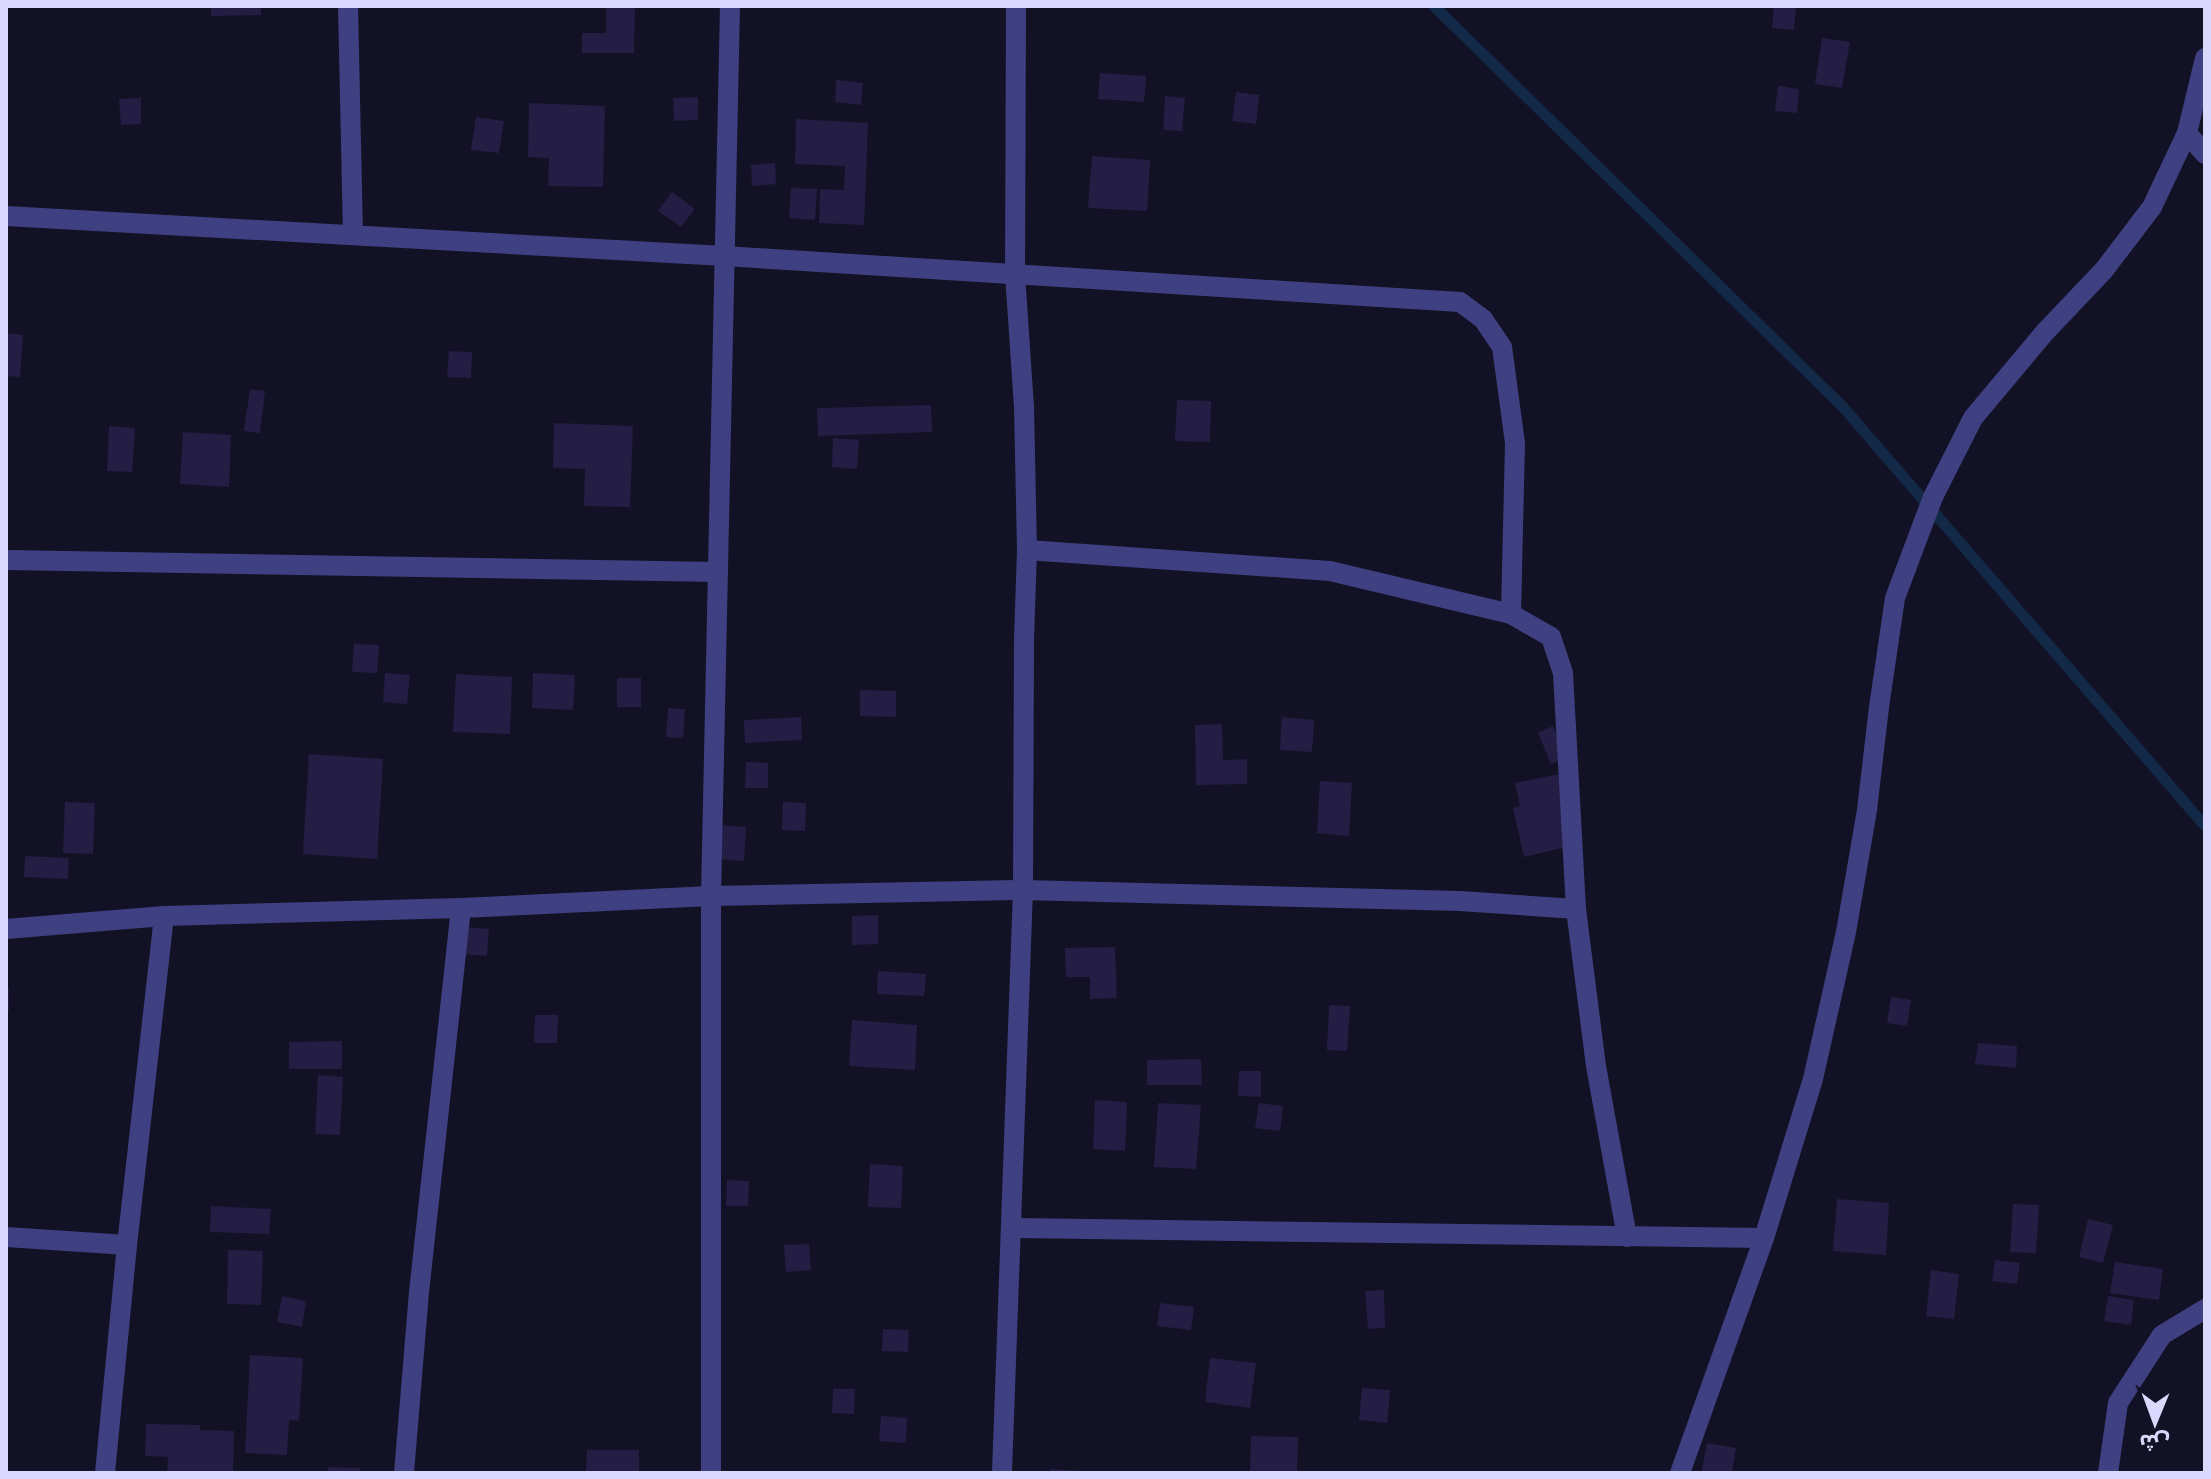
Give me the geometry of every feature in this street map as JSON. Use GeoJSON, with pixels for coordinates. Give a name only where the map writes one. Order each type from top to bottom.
{"type":"FeatureCollection","features":[{"type":"Feature","properties":{"kind":"street"},"geometry":{"type":"LineString","coordinates":[[348,6],[353,235]]}},
{"type":"Feature","properties":{"kind":"street"},"geometry":{"type":"LineString","coordinates":[[711,1473],[711,896],[730,6]]}},
{"type":"Feature","properties":{"kind":"street"},"geometry":{"type":"LineString","coordinates":[[1002,1473],[1023,890],[1027,550],[1024,407],[1015,274],[1016,6]]}},
{"type":"Feature","properties":{"kind":"street"},"geometry":{"type":"LineString","coordinates":[[1680,1473],[1764,1238],[1813,1079],[1846,932],[1867,810],[1895,598],[1933,497],[1973,418],[2045,332],[2104,270],[2152,207],[2187,133],[2205,58]]}},
{"type":"Feature","properties":{"kind":"street"},"geometry":{"type":"LineString","coordinates":[[2187,133],[2205,154]]}},
{"type":"Feature","properties":{"kind":"street"},"geometry":{"type":"LineString","coordinates":[[6,216],[724,256],[1460,302],[1483,319],[1502,347],[1515,443],[1511,614]]}},
{"type":"Feature","properties":{"kind":"street"},"geometry":{"type":"LineString","coordinates":[[1027,550],[1330,571],[1511,614],[1551,637],[1563,673],[1576,909],[1596,1066],[1627,1237]]}},
{"type":"Feature","properties":{"kind":"street"},"geometry":{"type":"LineString","coordinates":[[6,560],[718,572]]}},
{"type":"Feature","properties":{"kind":"street"},"geometry":{"type":"LineString","coordinates":[[6,929],[164,916],[461,908],[711,896],[1023,890],[1460,901],[1576,909]]}},
{"type":"Feature","properties":{"kind":"street"},"geometry":{"type":"LineString","coordinates":[[404,1473],[419,1292],[461,908]]}},
{"type":"Feature","properties":{"kind":"street"},"geometry":{"type":"LineString","coordinates":[[105,1473],[164,916]]}},
{"type":"Feature","properties":{"kind":"street"},"geometry":{"type":"LineString","coordinates":[[1012,1228],[1764,1238]]}},
{"type":"Feature","properties":{"kind":"street"},"geometry":{"type":"LineString","coordinates":[[6,1237],[127,1245]]}},
{"type":"Feature","properties":{"kind":"street"},"geometry":{"type":"LineString","coordinates":[[2108,1473],[2118,1403],[2162,1335],[2205,1309]]}},
{"type":"Feature","properties":{"kind":"building"},"geometry":{"type":"Polygon","coordinates":[[[211,6],[261,6],[261,15],[211,16],[211,6]]]}},
{"type":"Feature","properties":{"kind":"building"},"geometry":{"type":"Polygon","coordinates":[[[606,6],[635,6],[634,53],[582,53],[582,33],[606,33],[606,6]]]}},
{"type":"Feature","properties":{"kind":"building"},"geometry":{"type":"Polygon","coordinates":[[[1774,6],[1796,6],[1794,30],[1772,28],[1774,6]]]}},
{"type":"Feature","properties":{"kind":"building"},"geometry":{"type":"Polygon","coordinates":[[[1822,38],[1850,42],[1842,88],[1815,84],[1822,38]]]}},
{"type":"Feature","properties":{"kind":"building"},"geometry":{"type":"Polygon","coordinates":[[[1100,73],[1146,76],[1144,102],[1098,99],[1100,73]]]}},
{"type":"Feature","properties":{"kind":"building"},"geometry":{"type":"Polygon","coordinates":[[[836,80],[863,83],[861,105],[835,102],[836,80]]]}},
{"type":"Feature","properties":{"kind":"building"},"geometry":{"type":"Polygon","coordinates":[[[1778,86],[1799,89],[1797,113],[1775,111],[1778,86]]]}},
{"type":"Feature","properties":{"kind":"building"},"geometry":{"type":"Polygon","coordinates":[[[1236,92],[1259,95],[1256,124],[1232,121],[1236,92]]]}},
{"type":"Feature","properties":{"kind":"building"},"geometry":{"type":"Polygon","coordinates":[[[1165,96],[1185,98],[1182,131],[1163,130],[1165,96]]]}},
{"type":"Feature","properties":{"kind":"building"},"geometry":{"type":"Polygon","coordinates":[[[698,97],[698,120],[674,121],[673,98],[698,97]]]}},
{"type":"Feature","properties":{"kind":"building"},"geometry":{"type":"Polygon","coordinates":[[[141,98],[141,124],[121,125],[119,99],[141,98]]]}},
{"type":"Feature","properties":{"kind":"building"},"geometry":{"type":"Polygon","coordinates":[[[529,103],[605,106],[603,187],[548,186],[549,158],[528,157],[529,103]]]}},
{"type":"Feature","properties":{"kind":"building"},"geometry":{"type":"Polygon","coordinates":[[[476,117],[504,121],[499,153],[471,150],[476,117]]]}},
{"type":"Feature","properties":{"kind":"building"},"geometry":{"type":"Polygon","coordinates":[[[796,119],[868,123],[864,225],[819,223],[820,189],[844,190],[845,166],[795,164],[796,119]]]}},
{"type":"Feature","properties":{"kind":"building"},"geometry":{"type":"Polygon","coordinates":[[[1092,156],[1150,160],[1147,211],[1088,208],[1092,156]]]}},
{"type":"Feature","properties":{"kind":"building"},"geometry":{"type":"Polygon","coordinates":[[[775,163],[776,184],[752,186],[751,165],[775,163]]]}},
{"type":"Feature","properties":{"kind":"building"},"geometry":{"type":"Polygon","coordinates":[[[791,188],[817,189],[815,220],[789,218],[791,188]]]}},
{"type":"Feature","properties":{"kind":"building"},"geometry":{"type":"Polygon","coordinates":[[[672,192],[695,209],[681,227],[658,211],[672,192]]]}},
{"type":"Feature","properties":{"kind":"building"},"geometry":{"type":"Polygon","coordinates":[[[6,333],[23,335],[20,377],[6,376],[6,333]]]}},
{"type":"Feature","properties":{"kind":"building"},"geometry":{"type":"Polygon","coordinates":[[[449,351],[472,352],[471,378],[447,377],[449,351]]]}},
{"type":"Feature","properties":{"kind":"building"},"geometry":{"type":"Polygon","coordinates":[[[250,389],[265,391],[260,433],[244,431],[250,389]]]}},
{"type":"Feature","properties":{"kind":"building"},"geometry":{"type":"Polygon","coordinates":[[[1177,400],[1211,401],[1210,442],[1175,441],[1177,400]]]}},
{"type":"Feature","properties":{"kind":"building"},"geometry":{"type":"Polygon","coordinates":[[[931,405],[932,432],[818,436],[817,408],[931,405]]]}},
{"type":"Feature","properties":{"kind":"building"},"geometry":{"type":"Polygon","coordinates":[[[554,423],[633,426],[630,507],[584,506],[585,469],[553,468],[554,423]]]}},
{"type":"Feature","properties":{"kind":"building"},"geometry":{"type":"Polygon","coordinates":[[[109,426],[135,428],[132,472],[107,471],[109,426]]]}},
{"type":"Feature","properties":{"kind":"building"},"geometry":{"type":"Polygon","coordinates":[[[183,432],[231,435],[229,487],[180,484],[183,432]]]}},
{"type":"Feature","properties":{"kind":"building"},"geometry":{"type":"Polygon","coordinates":[[[833,438],[859,440],[857,469],[832,467],[833,438]]]}},
{"type":"Feature","properties":{"kind":"building"},"geometry":{"type":"Polygon","coordinates":[[[354,644],[379,645],[377,673],[352,672],[354,644]]]}},
{"type":"Feature","properties":{"kind":"building"},"geometry":{"type":"Polygon","coordinates":[[[385,673],[410,675],[407,704],[383,702],[385,673]]]}},
{"type":"Feature","properties":{"kind":"building"},"geometry":{"type":"Polygon","coordinates":[[[533,673],[575,675],[573,710],[532,708],[533,673]]]}},
{"type":"Feature","properties":{"kind":"building"},"geometry":{"type":"Polygon","coordinates":[[[456,674],[512,677],[510,734],[453,732],[456,674]]]}},
{"type":"Feature","properties":{"kind":"building"},"geometry":{"type":"Polygon","coordinates":[[[617,678],[641,678],[641,707],[617,707],[617,678]]]}},
{"type":"Feature","properties":{"kind":"building"},"geometry":{"type":"Polygon","coordinates":[[[860,690],[896,691],[896,717],[860,716],[860,690]]]}},
{"type":"Feature","properties":{"kind":"building"},"geometry":{"type":"Polygon","coordinates":[[[668,708],[685,709],[683,738],[666,737],[668,708]]]}},
{"type":"Feature","properties":{"kind":"building"},"geometry":{"type":"Polygon","coordinates":[[[801,717],[802,740],[745,743],[744,720],[801,717]]]}},
{"type":"Feature","properties":{"kind":"building"},"geometry":{"type":"Polygon","coordinates":[[[1282,717],[1314,720],[1312,752],[1280,750],[1282,717]]]}},
{"type":"Feature","properties":{"kind":"building"},"geometry":{"type":"Polygon","coordinates":[[[1222,724],[1223,760],[1247,759],[1247,784],[1196,785],[1195,725],[1222,724]]]}},
{"type":"Feature","properties":{"kind":"building"},"geometry":{"type":"Polygon","coordinates":[[[1553,726],[1567,758],[1551,764],[1538,733],[1553,726]]]}},
{"type":"Feature","properties":{"kind":"building"},"geometry":{"type":"Polygon","coordinates":[[[309,754],[383,759],[377,859],[303,854],[309,754]]]}},
{"type":"Feature","properties":{"kind":"building"},"geometry":{"type":"Polygon","coordinates":[[[746,762],[768,763],[768,788],[745,788],[746,762]]]}},
{"type":"Feature","properties":{"kind":"building"},"geometry":{"type":"Polygon","coordinates":[[[1559,774],[1574,845],[1524,857],[1513,808],[1520,806],[1515,783],[1559,774]]]}},
{"type":"Feature","properties":{"kind":"building"},"geometry":{"type":"Polygon","coordinates":[[[1320,781],[1352,783],[1349,836],[1317,833],[1320,781]]]}},
{"type":"Feature","properties":{"kind":"building"},"geometry":{"type":"Polygon","coordinates":[[[65,802],[95,803],[93,854],[63,853],[65,802]]]}},
{"type":"Feature","properties":{"kind":"building"},"geometry":{"type":"Polygon","coordinates":[[[783,802],[806,803],[805,831],[782,830],[783,802]]]}},
{"type":"Feature","properties":{"kind":"building"},"geometry":{"type":"Polygon","coordinates":[[[719,825],[746,827],[744,861],[717,859],[719,825]]]}},
{"type":"Feature","properties":{"kind":"building"},"geometry":{"type":"Polygon","coordinates":[[[25,856],[69,858],[68,879],[24,877],[25,856]]]}},
{"type":"Feature","properties":{"kind":"building"},"geometry":{"type":"Polygon","coordinates":[[[878,915],[878,944],[852,945],[852,916],[878,915]]]}},
{"type":"Feature","properties":{"kind":"building"},"geometry":{"type":"Polygon","coordinates":[[[467,927],[489,929],[487,956],[464,954],[467,927]]]}},
{"type":"Feature","properties":{"kind":"building"},"geometry":{"type":"Polygon","coordinates":[[[1115,947],[1117,998],[1090,999],[1090,977],[1066,977],[1065,948],[1115,947]]]}},
{"type":"Feature","properties":{"kind":"building"},"geometry":{"type":"Polygon","coordinates":[[[878,971],[926,974],[924,996],[877,994],[878,971]]]}},
{"type":"Feature","properties":{"kind":"building"},"geometry":{"type":"Polygon","coordinates":[[[6,989],[9,989],[9,1010],[6,1010],[6,989]]]}},
{"type":"Feature","properties":{"kind":"building"},"geometry":{"type":"Polygon","coordinates":[[[1891,997],[1911,1000],[1907,1026],[1887,1023],[1891,997]]]}},
{"type":"Feature","properties":{"kind":"building"},"geometry":{"type":"Polygon","coordinates":[[[1329,1005],[1350,1006],[1347,1051],[1327,1050],[1329,1005]]]}},
{"type":"Feature","properties":{"kind":"building"},"geometry":{"type":"Polygon","coordinates":[[[535,1015],[558,1015],[557,1043],[534,1043],[535,1015]]]}},
{"type":"Feature","properties":{"kind":"building"},"geometry":{"type":"Polygon","coordinates":[[[852,1020],[917,1025],[915,1070],[849,1066],[852,1020]]]}},
{"type":"Feature","properties":{"kind":"building"},"geometry":{"type":"Polygon","coordinates":[[[342,1041],[342,1069],[289,1069],[289,1042],[342,1041]]]}},
{"type":"Feature","properties":{"kind":"building"},"geometry":{"type":"Polygon","coordinates":[[[1978,1043],[2017,1046],[2016,1068],[1975,1064],[1978,1043]]]}},
{"type":"Feature","properties":{"kind":"building"},"geometry":{"type":"Polygon","coordinates":[[[1201,1059],[1202,1085],[1147,1085],[1147,1060],[1201,1059]]]}},
{"type":"Feature","properties":{"kind":"building"},"geometry":{"type":"Polygon","coordinates":[[[1239,1071],[1261,1071],[1261,1097],[1238,1096],[1239,1071]]]}},
{"type":"Feature","properties":{"kind":"building"},"geometry":{"type":"Polygon","coordinates":[[[318,1075],[343,1077],[340,1135],[315,1134],[318,1075]]]}},
{"type":"Feature","properties":{"kind":"building"},"geometry":{"type":"Polygon","coordinates":[[[1095,1100],[1127,1102],[1125,1151],[1093,1149],[1095,1100]]]}},
{"type":"Feature","properties":{"kind":"building"},"geometry":{"type":"Polygon","coordinates":[[[1158,1103],[1201,1105],[1196,1169],[1154,1167],[1158,1103]]]}},
{"type":"Feature","properties":{"kind":"building"},"geometry":{"type":"Polygon","coordinates":[[[1259,1103],[1283,1106],[1280,1131],[1255,1128],[1259,1103]]]}},
{"type":"Feature","properties":{"kind":"building"},"geometry":{"type":"Polygon","coordinates":[[[870,1164],[903,1166],[901,1208],[868,1207],[870,1164]]]}},
{"type":"Feature","properties":{"kind":"building"},"geometry":{"type":"Polygon","coordinates":[[[727,1180],[749,1181],[748,1206],[726,1206],[727,1180]]]}},
{"type":"Feature","properties":{"kind":"building"},"geometry":{"type":"Polygon","coordinates":[[[1837,1199],[1889,1203],[1886,1255],[1833,1251],[1837,1199]]]}},
{"type":"Feature","properties":{"kind":"building"},"geometry":{"type":"Polygon","coordinates":[[[2013,1204],[2039,1205],[2036,1253],[2010,1252],[2013,1204]]]}},
{"type":"Feature","properties":{"kind":"building"},"geometry":{"type":"Polygon","coordinates":[[[211,1206],[271,1209],[269,1234],[210,1232],[211,1206]]]}},
{"type":"Feature","properties":{"kind":"building"},"geometry":{"type":"Polygon","coordinates":[[[2088,1219],[2113,1225],[2103,1263],[2079,1257],[2088,1219]]]}},
{"type":"Feature","properties":{"kind":"building"},"geometry":{"type":"Polygon","coordinates":[[[809,1244],[811,1270],[786,1272],[784,1245],[809,1244]]]}},
{"type":"Feature","properties":{"kind":"building"},"geometry":{"type":"Polygon","coordinates":[[[228,1250],[263,1251],[261,1305],[227,1304],[228,1250]]]}},
{"type":"Feature","properties":{"kind":"building"},"geometry":{"type":"Polygon","coordinates":[[[1995,1260],[2020,1263],[2017,1284],[1992,1281],[1995,1260]]]}},
{"type":"Feature","properties":{"kind":"building"},"geometry":{"type":"Polygon","coordinates":[[[2115,1262],[2163,1269],[2159,1300],[2110,1293],[2115,1262]]]}},
{"type":"Feature","properties":{"kind":"building"},"geometry":{"type":"Polygon","coordinates":[[[1931,1270],[1959,1274],[1954,1319],[1926,1316],[1931,1270]]]}},
{"type":"Feature","properties":{"kind":"building"},"geometry":{"type":"Polygon","coordinates":[[[1384,1290],[1385,1328],[1368,1329],[1365,1291],[1384,1290]]]}},
{"type":"Feature","properties":{"kind":"building"},"geometry":{"type":"Polygon","coordinates":[[[282,1296],[306,1301],[302,1327],[277,1322],[282,1296]]]}},
{"type":"Feature","properties":{"kind":"building"},"geometry":{"type":"Polygon","coordinates":[[[2108,1296],[2134,1300],[2131,1325],[2104,1321],[2108,1296]]]}},
{"type":"Feature","properties":{"kind":"building"},"geometry":{"type":"Polygon","coordinates":[[[1160,1303],[1194,1307],[1191,1330],[1157,1326],[1160,1303]]]}},
{"type":"Feature","properties":{"kind":"building"},"geometry":{"type":"Polygon","coordinates":[[[883,1329],[909,1330],[908,1352],[882,1351],[883,1329]]]}},
{"type":"Feature","properties":{"kind":"building"},"geometry":{"type":"Polygon","coordinates":[[[250,1355],[303,1358],[299,1421],[289,1420],[287,1455],[245,1453],[250,1355]]]}},
{"type":"Feature","properties":{"kind":"building"},"geometry":{"type":"Polygon","coordinates":[[[1210,1358],[1256,1363],[1250,1408],[1205,1402],[1210,1358]]]}},
{"type":"Feature","properties":{"kind":"building"},"geometry":{"type":"Polygon","coordinates":[[[1362,1388],[1390,1390],[1387,1423],[1359,1420],[1362,1388]]]}},
{"type":"Feature","properties":{"kind":"building"},"geometry":{"type":"Polygon","coordinates":[[[833,1389],[855,1389],[854,1414],[832,1413],[833,1389]]]}},
{"type":"Feature","properties":{"kind":"building"},"geometry":{"type":"Polygon","coordinates":[[[881,1416],[907,1418],[906,1443],[879,1441],[881,1416]]]}},
{"type":"Feature","properties":{"kind":"building"},"geometry":{"type":"Polygon","coordinates":[[[146,1424],[200,1425],[200,1430],[234,1431],[233,1473],[167,1473],[168,1457],[145,1456],[146,1424]]]}},
{"type":"Feature","properties":{"kind":"building"},"geometry":{"type":"Polygon","coordinates":[[[1251,1436],[1298,1437],[1297,1473],[1250,1473],[1251,1436]]]}},
{"type":"Feature","properties":{"kind":"building"},"geometry":{"type":"Polygon","coordinates":[[[1707,1443],[1736,1448],[1732,1473],[1701,1473],[1707,1443]]]}},
{"type":"Feature","properties":{"kind":"building"},"geometry":{"type":"Polygon","coordinates":[[[587,1450],[639,1450],[639,1473],[586,1473],[587,1450]]]}},
{"type":"Feature","properties":{"kind":"building"},"geometry":{"type":"Polygon","coordinates":[[[328,1467],[360,1468],[359,1473],[328,1473],[328,1467]]]}},
{"type":"Feature","properties":{"kind":"building"},"geometry":{"type":"Polygon","coordinates":[[[1050,1469],[1081,1471],[1081,1473],[1050,1473],[1050,1469]]]}},
{"type":"Feature","properties":{"kind":"waterway"},"geometry":{"type":"LineString","coordinates":[[1434,6],[1843,407],[2205,826]]}}]}
